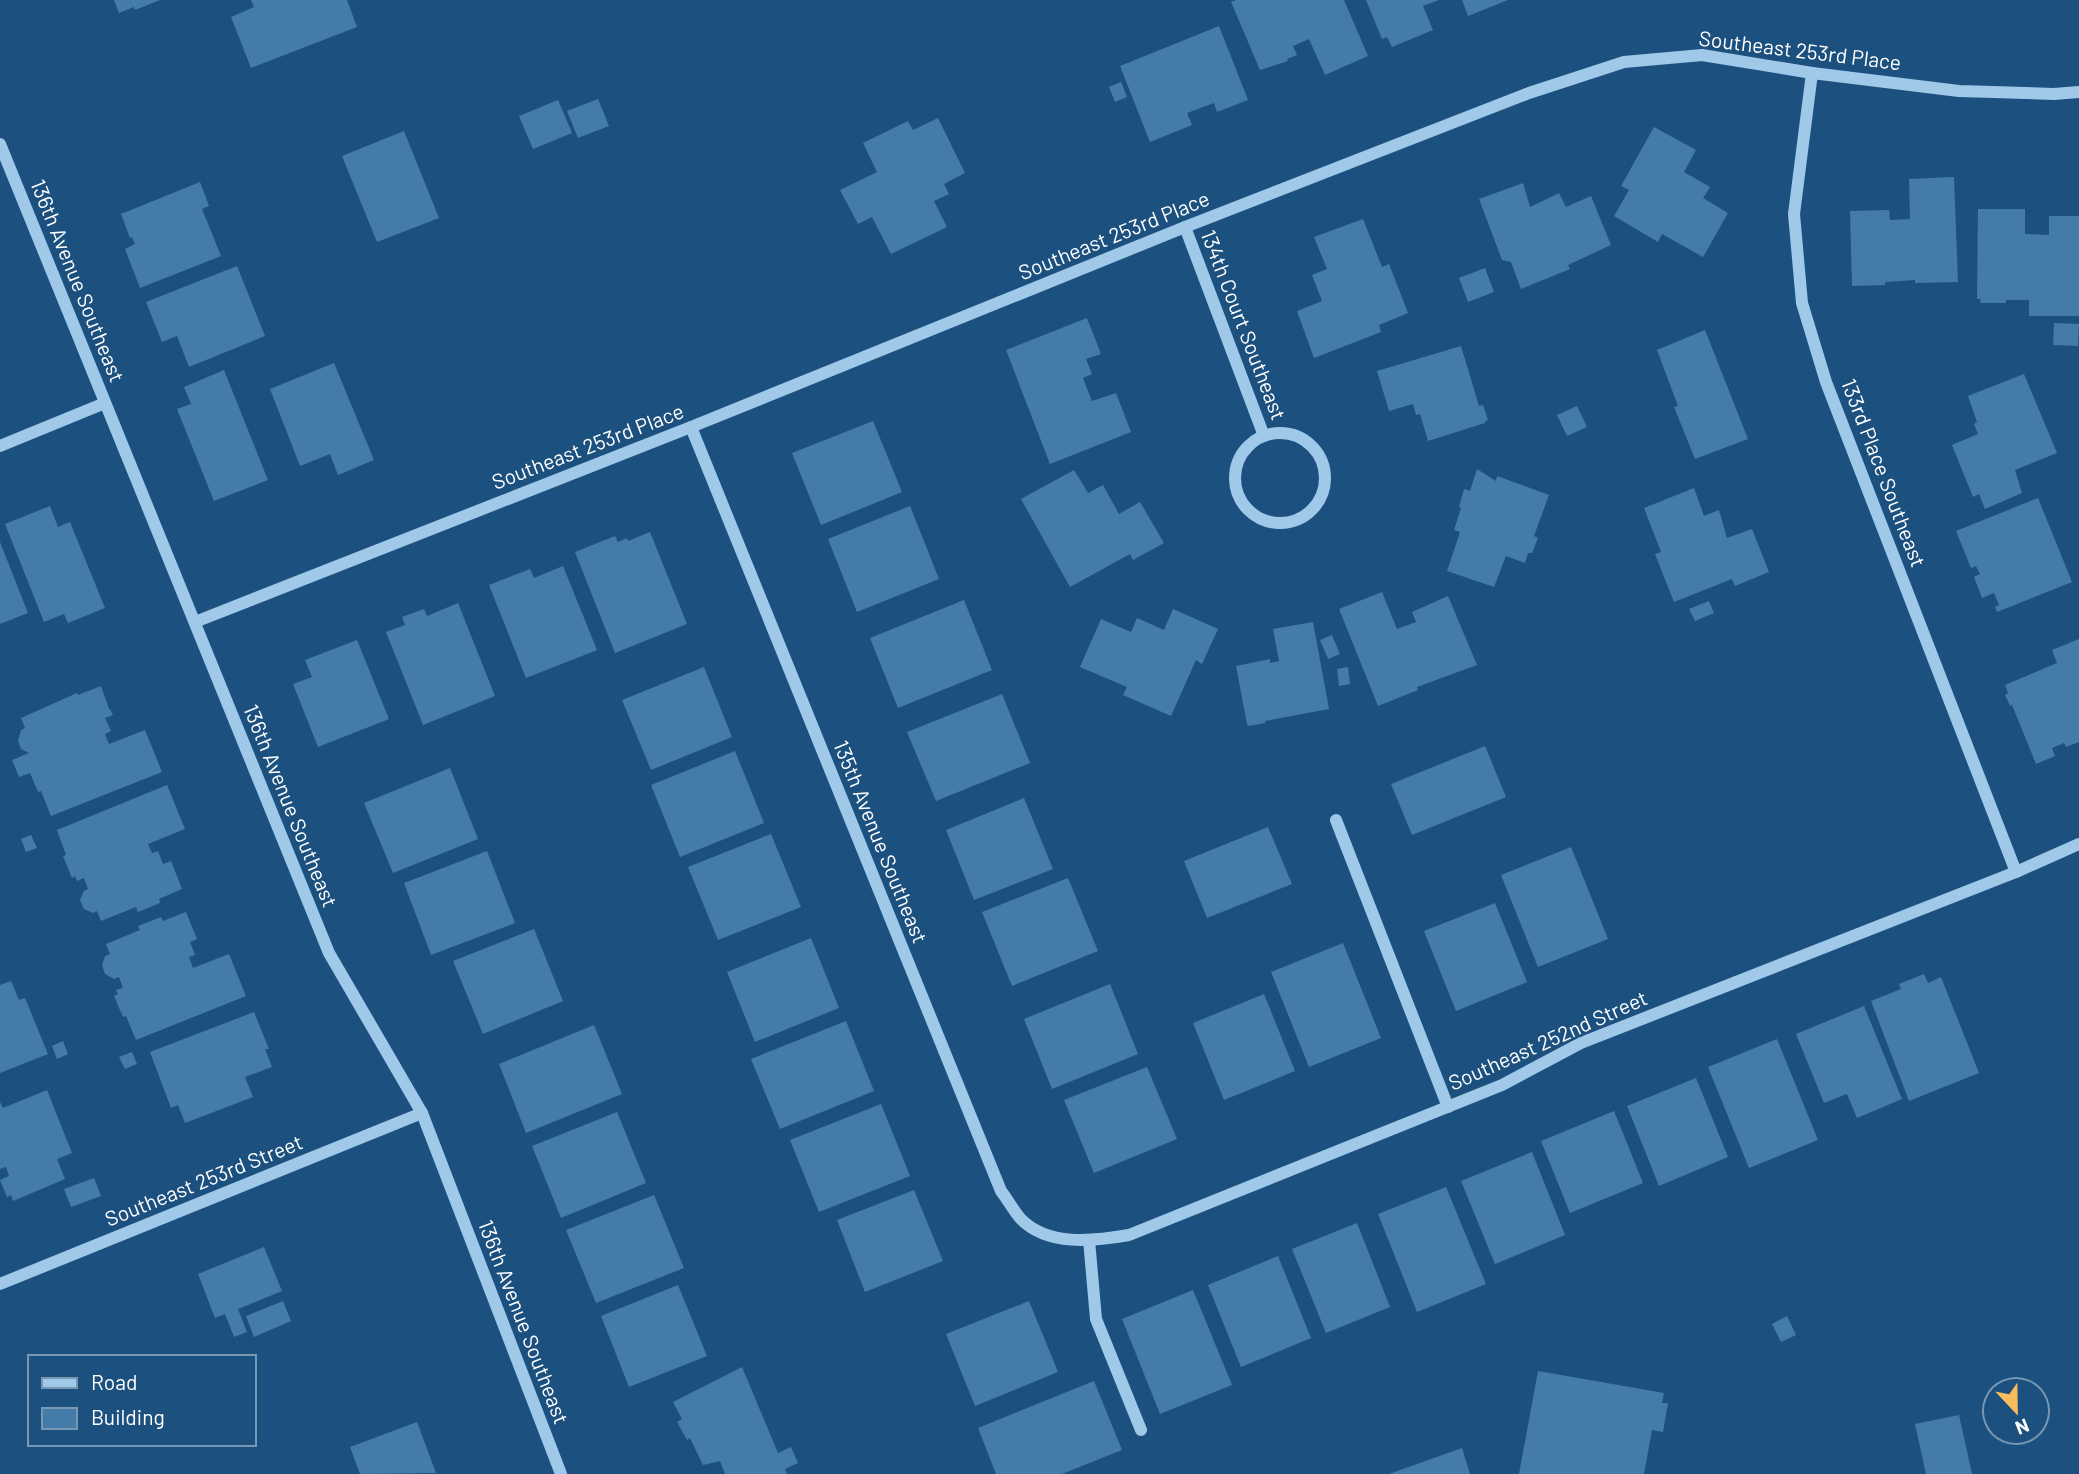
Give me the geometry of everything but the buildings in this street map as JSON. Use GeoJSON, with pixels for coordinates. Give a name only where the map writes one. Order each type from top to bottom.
{"type":"FeatureCollection","features":[{"type":"Feature","properties":{"kind":"street","name":"Southeast 253rd Place"},"geometry":{"type":"LineString","coordinates":[[195,622],[691,428],[1185,227],[1529,93],[1624,62],[1702,55],[1812,73],[1959,91],[2054,94],[2079,92]]}},
{"type":"Feature","properties":{"kind":"street","name":"133rd Place Southeast"},"geometry":{"type":"LineString","coordinates":[[1812,73],[1794,214],[1802,303],[1826,382],[2016,872]]}},
{"type":"Feature","properties":{"kind":"street","name":"136th Avenue Southeast"},"geometry":{"type":"LineString","coordinates":[[0,144],[329,953],[422,1113],[561,1474]]}},
{"type":"Feature","properties":{"kind":"street","name":"134th Court Southeast"},"geometry":{"type":"LineString","coordinates":[[1185,227],[1264,436]]}},
{"type":"Feature","properties":{"kind":"street"},"geometry":{"type":"LineString","coordinates":[[0,446],[105,403]]}},
{"type":"Feature","properties":{"kind":"street","name":"135th Avenue Southeast"},"geometry":{"type":"LineString","coordinates":[[691,428],[1002,1191],[1021,1220],[1046,1236],[1068,1239]]}},
{"type":"Feature","properties":{"kind":"street","name":"134th Court Southeast"},"geometry":{"type":"LineString","coordinates":[[1278,433],[1292,435],[1310,445],[1322,462],[1326,475],[1324,490],[1309,513],[1297,520],[1281,523],[1252,513],[1242,502],[1236,487],[1236,472],[1241,457],[1251,444],[1264,436],[1278,433]]}},
{"type":"Feature","properties":{"kind":"street"},"geometry":{"type":"LineString","coordinates":[[1336,820],[1448,1107]]}},
{"type":"Feature","properties":{"kind":"street","name":"Southeast 252nd Street"},"geometry":{"type":"LineString","coordinates":[[1068,1239],[1100,1240],[1129,1235],[1502,1085],[1581,1043],[2016,872],[2079,844]]}},
{"type":"Feature","properties":{"kind":"street","name":"Southeast 253rd Street"},"geometry":{"type":"LineString","coordinates":[[0,1284],[422,1113]]}},
{"type":"Feature","properties":{"kind":"street"},"geometry":{"type":"LineString","coordinates":[[1089,1240],[1096,1319],[1142,1430]]}}]}
